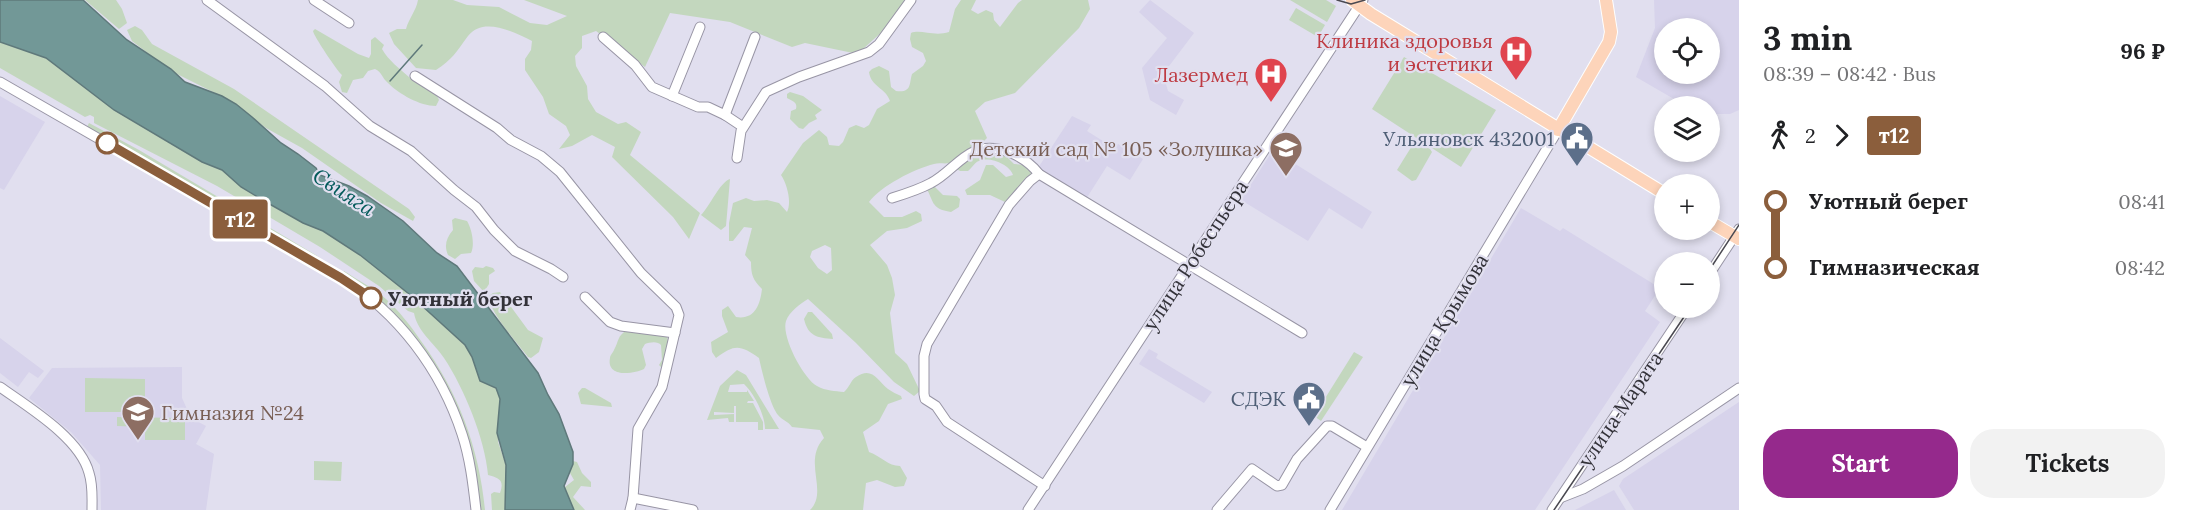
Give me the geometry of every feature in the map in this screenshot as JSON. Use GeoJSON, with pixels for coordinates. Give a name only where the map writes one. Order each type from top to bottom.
{"type":"FeatureCollection","features":[{"type":"Feature","properties":{"kind":"main road"},"geometry":{"type":"LineString","coordinates":[[1558,129],[1609,42],[1611,32],[1606,0]]}},
{"type":"Feature","properties":{"kind":"main road"},"geometry":{"type":"LineString","coordinates":[[1358,1],[1371,14],[1654,187]]}},
{"type":"Feature","properties":{"kind":"main road"},"geometry":{"type":"LineString","coordinates":[[1720,227],[1737,235]]}},
{"type":"Feature","properties":{"kind":"street"},"geometry":{"type":"LineString","coordinates":[[207,0],[325,86],[370,126],[411,151],[476,207],[494,231],[515,251],[563,277]]}},
{"type":"Feature","properties":{"kind":"street"},"geometry":{"type":"LineString","coordinates":[[314,0],[349,23]]}},
{"type":"Feature","properties":{"kind":"street"},"geometry":{"type":"LineString","coordinates":[[737,158],[743,127],[766,92],[869,51],[879,44],[911,0]]}},
{"type":"Feature","properties":{"kind":"street","name":"улица Робеспьера"},"geometry":{"type":"LineString","coordinates":[[1028,510],[1358,1]]}},
{"type":"Feature","properties":{"kind":"street"},"geometry":{"type":"LineString","coordinates":[[672,96],[700,27]]}},
{"type":"Feature","properties":{"kind":"street"},"geometry":{"type":"LineString","coordinates":[[603,37],[635,65],[652,87],[698,107],[708,107],[743,127]]}},
{"type":"Feature","properties":{"kind":"street"},"geometry":{"type":"LineString","coordinates":[[725,115],[755,37]]}},
{"type":"Feature","properties":{"kind":"street"},"geometry":{"type":"LineString","coordinates":[[415,76],[497,128],[511,140],[541,156],[560,172],[641,273],[676,307],[679,315],[662,387],[638,429],[633,498],[630,510]]}},
{"type":"Feature","properties":{"kind":"street"},"geometry":{"type":"LineString","coordinates":[[0,82],[341,278],[372,299],[413,342],[444,393],[462,435],[473,482],[476,510]]}},
{"type":"Feature","properties":{"kind":"street","name":"улица Крымова"},"geometry":{"type":"LineString","coordinates":[[1330,510],[1558,129]]}},
{"type":"Feature","properties":{"kind":"street"},"geometry":{"type":"LineString","coordinates":[[892,198],[933,182],[974,152],[993,148],[1007,151],[1033,166],[1039,174],[1302,333]]}},
{"type":"Feature","properties":{"kind":"street"},"geometry":{"type":"LineString","coordinates":[[1039,174],[1009,205],[927,344],[924,356],[924,394],[947,422],[1045,486]]}},
{"type":"Feature","properties":{"kind":"street"},"geometry":{"type":"LineString","coordinates":[[1720,259],[1737,235]]}},
{"type":"Feature","properties":{"kind":"street"},"geometry":{"type":"LineString","coordinates":[[585,297],[610,322],[621,326],[675,333]]}},
{"type":"Feature","properties":{"kind":"street","name":"улица Марата"},"geometry":{"type":"LineString","coordinates":[[1552,510],[1680,318]]}},
{"type":"Feature","properties":{"kind":"street"},"geometry":{"type":"LineString","coordinates":[[0,387],[60,433],[83,459],[89,471],[92,510]]}},
{"type":"Feature","properties":{"kind":"street"},"geometry":{"type":"LineString","coordinates":[[1560,498],[1583,489],[1608,475],[1739,388]]}},
{"type":"Feature","properties":{"kind":"street"},"geometry":{"type":"LineString","coordinates":[[1217,510],[1252,470],[1277,486],[1282,485],[1297,459],[1327,426],[1332,426],[1367,447]]}},
{"type":"Feature","properties":{"kind":"street"},"geometry":{"type":"LineString","coordinates":[[633,498],[693,510]]}},
{"type":"Feature","properties":{"kind":"shaded area"},"geometry":{"type":"Polygon","coordinates":[[[85,0],[116,0],[127,23],[119,29],[85,0]]]}},
{"type":"Feature","properties":{"kind":"shaded area"},"geometry":{"type":"Polygon","coordinates":[[[418,0],[453,0],[467,5],[499,7],[530,23],[547,25],[567,16],[524,0],[906,0],[884,30],[863,49],[853,53],[805,43],[792,47],[730,22],[670,13],[645,67],[596,31],[582,36],[582,48],[575,56],[576,66],[587,86],[588,99],[596,112],[618,124],[626,122],[641,132],[630,155],[700,213],[689,239],[673,217],[612,157],[615,147],[592,135],[572,146],[559,149],[570,135],[566,126],[549,114],[543,97],[525,70],[525,59],[531,50],[532,41],[499,28],[482,27],[474,30],[450,59],[436,70],[416,68],[394,44],[389,33],[397,29],[406,29],[418,0]]]}},
{"type":"Feature","properties":{"kind":"shaded area"},"geometry":{"type":"Polygon","coordinates":[[[961,0],[976,0],[971,10],[978,14],[986,10],[993,13],[994,20],[1000,27],[1022,0],[1088,0],[1090,9],[1079,28],[1015,93],[985,102],[975,111],[987,138],[966,155],[952,162],[926,166],[898,179],[881,190],[869,202],[884,217],[902,217],[916,211],[921,214],[922,221],[907,228],[887,231],[870,245],[887,265],[892,278],[895,295],[890,313],[895,353],[907,364],[920,391],[914,396],[894,382],[808,299],[795,308],[787,318],[785,328],[790,347],[800,367],[817,386],[844,392],[854,379],[866,373],[874,376],[902,399],[888,404],[879,421],[863,432],[869,452],[900,466],[907,478],[904,486],[895,487],[877,480],[866,483],[863,510],[810,510],[817,494],[815,457],[824,438],[820,430],[792,427],[778,415],[769,396],[759,358],[738,348],[728,350],[716,358],[712,352],[711,342],[728,332],[722,310],[728,306],[736,317],[752,314],[760,301],[762,289],[752,274],[751,262],[745,255],[752,228],[744,227],[733,241],[729,241],[729,223],[733,203],[746,198],[754,201],[767,200],[779,203],[787,212],[788,193],[781,175],[803,143],[819,130],[827,137],[829,145],[839,146],[849,128],[856,125],[864,128],[869,125],[877,109],[890,101],[870,77],[869,72],[879,66],[889,71],[891,87],[896,91],[905,91],[910,84],[912,74],[926,61],[923,53],[912,47],[911,33],[949,32],[955,9],[961,0]],[[825,245],[812,251],[810,257],[818,268],[827,274],[832,270],[831,248],[825,245]]]}},
{"type":"Feature","properties":{"kind":"shaded area"},"geometry":{"type":"Polygon","coordinates":[[[1150,0],[1194,33],[1163,74],[1168,91],[1184,100],[1176,115],[1150,100],[1142,68],[1167,38],[1139,12],[1150,0]]]}},
{"type":"Feature","properties":{"kind":"shaded area"},"geometry":{"type":"Polygon","coordinates":[[[1290,0],[1326,0],[1336,6],[1327,22],[1290,0]]]}},
{"type":"Feature","properties":{"kind":"shaded area"},"geometry":{"type":"Polygon","coordinates":[[[1654,0],[1739,0],[1739,110],[1730,114],[1720,114],[1720,96],[1669,96],[1636,77],[1654,31],[1654,84],[1720,84],[1720,18],[1655,18],[1654,0]]]}},
{"type":"Feature","properties":{"kind":"shaded area"},"geometry":{"type":"Polygon","coordinates":[[[1296,8],[1325,25],[1318,37],[1289,20],[1296,8]]]}},
{"type":"Feature","properties":{"kind":"shaded area"},"geometry":{"type":"Polygon","coordinates":[[[135,26],[142,30],[152,44],[234,89],[409,209],[415,217],[413,221],[381,203],[302,148],[266,128],[225,98],[171,71],[132,41],[127,30],[135,26]]]}},
{"type":"Feature","properties":{"kind":"shaded area"},"geometry":{"type":"Polygon","coordinates":[[[315,29],[369,58],[371,40],[375,37],[384,45],[382,49],[394,64],[413,80],[437,95],[439,100],[436,106],[417,102],[404,95],[375,69],[368,71],[363,78],[353,80],[347,93],[342,92],[339,82],[342,75],[317,39],[313,31],[315,29]]]}},
{"type":"Feature","properties":{"kind":"shaded area"},"geometry":{"type":"Polygon","coordinates":[[[0,42],[46,58],[114,110],[202,162],[222,170],[241,187],[303,223],[323,231],[360,255],[409,294],[465,345],[472,357],[480,381],[496,388],[500,399],[498,442],[506,465],[505,510],[492,510],[491,494],[500,493],[501,482],[498,478],[488,475],[483,446],[466,399],[452,370],[426,337],[414,313],[408,311],[379,286],[320,247],[217,186],[94,123],[94,117],[90,115],[85,117],[0,68],[0,42]]]}},
{"type":"Feature","properties":{"kind":"shaded area"},"geometry":{"type":"Polygon","coordinates":[[[1404,57],[1496,110],[1461,167],[1372,109],[1404,57]]]}},
{"type":"Feature","properties":{"kind":"shaded area"},"geometry":{"type":"Polygon","coordinates":[[[790,92],[803,96],[822,110],[815,115],[817,119],[803,129],[790,119],[791,111],[796,109],[796,105],[787,98],[790,92]]]}},
{"type":"Feature","properties":{"kind":"shaded area"},"geometry":{"type":"Polygon","coordinates":[[[0,96],[45,122],[4,190],[0,188],[0,96]]]}},
{"type":"Feature","properties":{"kind":"shaded area"},"geometry":{"type":"Polygon","coordinates":[[[1072,116],[1091,125],[1087,131],[1114,148],[1118,144],[1143,159],[1130,180],[1107,166],[1086,199],[1038,168],[1072,116]]]}},
{"type":"Feature","properties":{"kind":"shaded area"},"geometry":{"type":"Polygon","coordinates":[[[89,123],[139,150],[319,257],[305,252],[87,127],[89,123]]]}},
{"type":"Feature","properties":{"kind":"shaded area"},"geometry":{"type":"Polygon","coordinates":[[[1415,141],[1432,152],[1416,180],[1412,181],[1397,170],[1415,141]]]}},
{"type":"Feature","properties":{"kind":"shaded area","name":"Детский сад № 105 «Золушка»"},"geometry":{"type":"Polygon","coordinates":[[[1273,150],[1372,212],[1362,229],[1329,208],[1308,241],[1241,200],[1273,150]]]}},
{"type":"Feature","properties":{"kind":"shaded area"},"geometry":{"type":"Polygon","coordinates":[[[995,152],[1005,155],[1014,164],[1026,165],[1032,173],[1005,202],[990,195],[967,195],[965,190],[980,180],[986,165],[993,165],[1006,177],[1013,175],[1004,165],[989,160],[978,162],[968,171],[957,169],[973,154],[995,152]]]}},
{"type":"Feature","properties":{"kind":"shaded area"},"geometry":{"type":"Polygon","coordinates":[[[730,179],[726,226],[721,230],[701,215],[726,181],[730,179]]]}},
{"type":"Feature","properties":{"kind":"shaded area"},"geometry":{"type":"Polygon","coordinates":[[[933,185],[943,195],[957,196],[960,199],[959,207],[951,212],[939,209],[926,188],[933,185]]]}},
{"type":"Feature","properties":{"kind":"shaded area"},"geometry":{"type":"Polygon","coordinates":[[[1521,208],[1560,231],[1563,228],[1654,284],[1654,297],[1645,311],[1660,322],[1535,510],[1342,510],[1521,208]]]}},
{"type":"Feature","properties":{"kind":"shaded area"},"geometry":{"type":"Polygon","coordinates":[[[455,218],[467,221],[473,241],[471,253],[461,254],[455,259],[448,255],[446,245],[453,230],[452,220],[455,218]]]}},
{"type":"Feature","properties":{"kind":"shaded area"},"geometry":{"type":"Polygon","coordinates":[[[486,266],[495,271],[489,275],[489,284],[484,292],[474,281],[472,271],[475,267],[486,266]]]}},
{"type":"Feature","properties":{"kind":"shaded area"},"geometry":{"type":"Polygon","coordinates":[[[344,271],[376,291],[391,304],[409,324],[446,380],[472,442],[485,510],[481,510],[469,442],[405,327],[376,296],[342,274],[344,271]]]}},
{"type":"Feature","properties":{"kind":"shaded area"},"geometry":{"type":"Polygon","coordinates":[[[500,292],[528,330],[543,338],[539,352],[531,358],[498,319],[490,303],[489,296],[500,292]]]}},
{"type":"Feature","properties":{"kind":"shaded area"},"geometry":{"type":"Polygon","coordinates":[[[808,312],[812,312],[832,334],[833,339],[818,337],[811,333],[804,319],[808,312]]]}},
{"type":"Feature","properties":{"kind":"shaded area"},"geometry":{"type":"Polygon","coordinates":[[[627,330],[667,335],[668,342],[662,368],[659,365],[662,360],[661,345],[654,342],[645,344],[642,349],[646,365],[644,369],[622,373],[612,369],[610,356],[620,337],[627,330]]]}},
{"type":"Feature","properties":{"kind":"shaded area"},"geometry":{"type":"Polygon","coordinates":[[[0,338],[44,371],[38,378],[29,372],[18,387],[0,373],[0,338]]]}},
{"type":"Feature","properties":{"kind":"shaded area"},"geometry":{"type":"Polygon","coordinates":[[[1149,349],[1158,354],[1156,358],[1212,392],[1204,403],[1139,364],[1149,349]]]}},
{"type":"Feature","properties":{"kind":"shaded area"},"geometry":{"type":"Polygon","coordinates":[[[1354,352],[1363,357],[1321,421],[1314,416],[1354,352]]]}},
{"type":"Feature","properties":{"kind":"shaded area","name":"Гимназия №24"},"geometry":{"type":"Polygon","coordinates":[[[182,367],[182,398],[191,418],[206,426],[196,444],[214,454],[206,510],[101,510],[100,465],[71,432],[29,398],[52,368],[182,367]]]}},
{"type":"Feature","properties":{"kind":"shaded area"},"geometry":{"type":"Polygon","coordinates":[[[737,370],[746,375],[779,429],[765,429],[763,417],[758,405],[744,384],[730,385],[728,392],[747,392],[747,390],[754,401],[747,403],[753,403],[763,422],[763,430],[758,430],[758,422],[736,422],[736,406],[734,406],[734,413],[714,412],[714,415],[734,414],[734,422],[729,422],[728,418],[707,420],[720,386],[737,370]]]}},
{"type":"Feature","properties":{"kind":"shaded area"},"geometry":{"type":"Polygon","coordinates":[[[85,378],[145,379],[145,412],[85,412],[85,378]]]}},
{"type":"Feature","properties":{"kind":"shaded area"},"geometry":{"type":"Polygon","coordinates":[[[585,388],[611,403],[612,407],[581,404],[578,393],[585,388]]]}},
{"type":"Feature","properties":{"kind":"shaded area"},"geometry":{"type":"Polygon","coordinates":[[[1739,402],[1739,510],[1634,510],[1619,486],[1623,479],[1739,402]]]}},
{"type":"Feature","properties":{"kind":"shaded area"},"geometry":{"type":"Polygon","coordinates":[[[117,417],[185,418],[185,440],[145,440],[145,427],[117,426],[117,417]]]}},
{"type":"Feature","properties":{"kind":"shaded area"},"geometry":{"type":"Polygon","coordinates":[[[314,461],[342,462],[341,481],[314,480],[314,461]]]}},
{"type":"Feature","properties":{"kind":"shaded area"},"geometry":{"type":"Polygon","coordinates":[[[573,461],[577,462],[582,473],[591,482],[591,487],[581,486],[573,497],[585,510],[572,510],[567,501],[565,487],[574,480],[570,473],[573,461]]]}},
{"type":"Feature","properties":{"kind":"shaded area"},"geometry":{"type":"Polygon","coordinates":[[[1614,490],[1626,510],[1575,510],[1614,490]]]}},
{"type":"Feature","properties":{"kind":"water","name":"Свияга"},"geometry":{"type":"Polygon","coordinates":[[[0,0],[83,0],[127,40],[171,69],[185,82],[222,96],[236,104],[281,143],[316,168],[320,175],[367,196],[403,221],[437,253],[457,266],[538,373],[559,414],[573,452],[573,464],[564,486],[574,510],[505,510],[506,465],[497,433],[500,399],[496,388],[480,381],[472,357],[465,345],[409,294],[360,255],[323,231],[303,223],[266,202],[241,187],[222,170],[202,162],[114,110],[46,58],[0,42],[0,0]]]}},
{"type":"Feature","properties":{"kind":"waterway"},"geometry":{"type":"LineString","coordinates":[[390,81],[422,45]]}},
{"type":"Feature","properties":{"kind":"tram line"},"geometry":{"type":"LineString","coordinates":[[1337,0],[1351,4],[1365,0]]}},
{"type":"Feature","properties":{"kind":"tram line"},"geometry":{"type":"LineString","coordinates":[[1720,254],[1739,225]]}},
{"type":"Feature","properties":{"kind":"tram line"},"geometry":{"type":"LineString","coordinates":[[1554,510],[1683,318]]}},
{"type":"Feature","properties":{"kind":"bus line","name":"т12"},"geometry":{"type":"LineString","coordinates":[[107,143],[341,278],[371,298]]}},
{"type":"Feature","properties":{"kind":"place","name":"Клиника здоровья и эстетики"},"geometry":{"type":"Point","coordinates":[1516,81]}},
{"type":"Feature","properties":{"kind":"place","name":"Лазермед"},"geometry":{"type":"Point","coordinates":[1271,103]}},
{"type":"Feature","properties":{"kind":"place","name":"Ульяновск 432001"},"geometry":{"type":"Point","coordinates":[1577,167]}},
{"type":"Feature","properties":{"kind":"place","name":"Детский сад № 105 «Золушка»"},"geometry":{"type":"Point","coordinates":[1286,177]}},
{"type":"Feature","properties":{"kind":"place","name":"Уютный берег"},"geometry":{"type":"Point","coordinates":[371,298]}},
{"type":"Feature","properties":{"kind":"place","name":"СДЭК"},"geometry":{"type":"Point","coordinates":[1309,427]}},
{"type":"Feature","properties":{"kind":"place","name":"Гимназия №24"},"geometry":{"type":"Point","coordinates":[138,441]}}]}
